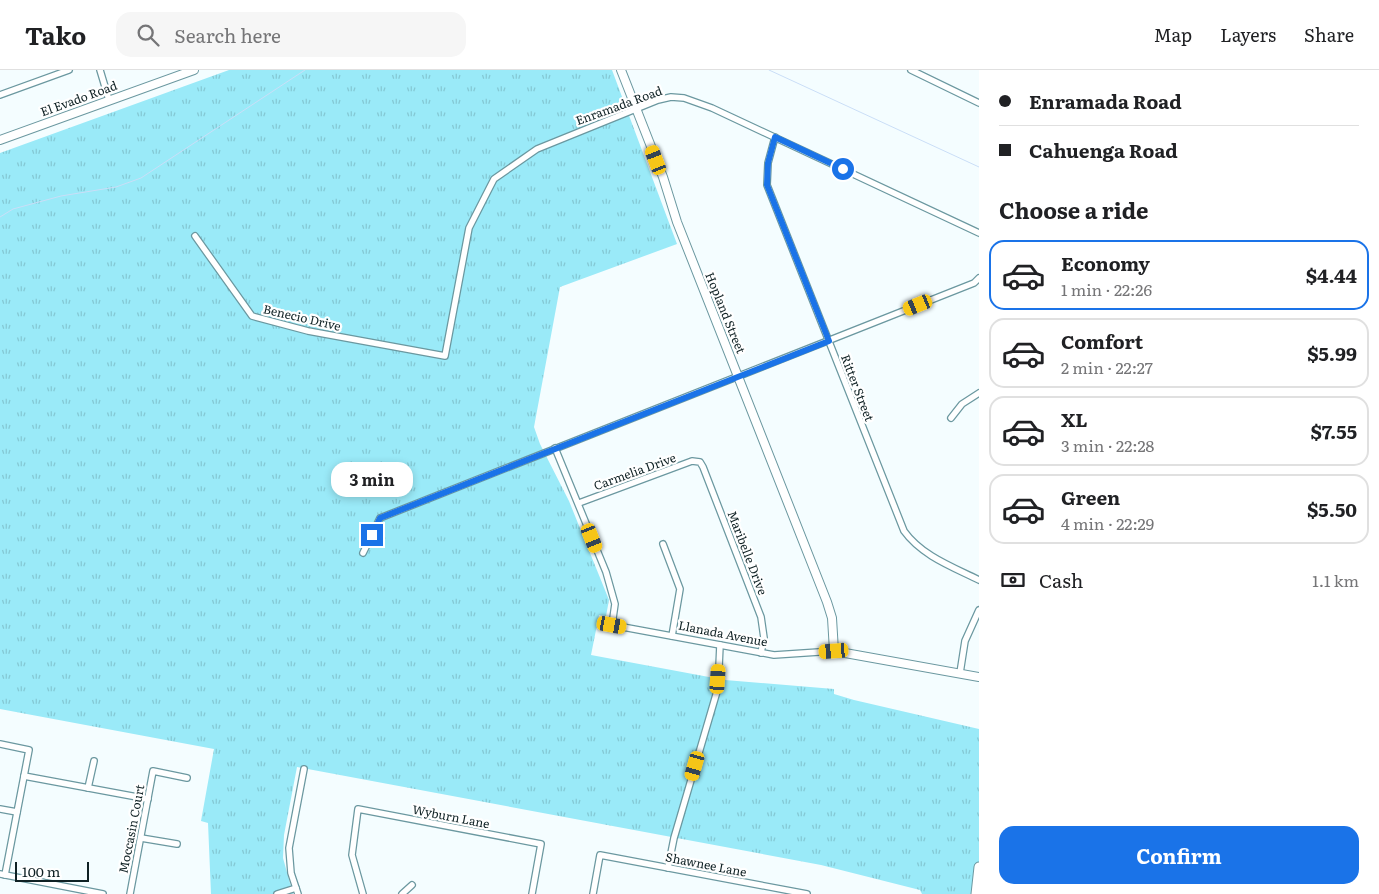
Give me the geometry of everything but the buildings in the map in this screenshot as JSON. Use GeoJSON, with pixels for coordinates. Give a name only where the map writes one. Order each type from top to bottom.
{"type":"FeatureCollection","features":[{"type":"Feature","properties":{"kind":"main road"},"geometry":{"type":"LineString","coordinates":[[976,894],[979,867]]}},
{"type":"Feature","properties":{"kind":"street"},"geometry":{"type":"LineString","coordinates":[[0,95],[69,70]]}},
{"type":"Feature","properties":{"kind":"street"},"geometry":{"type":"LineString","coordinates":[[100,70],[109,100]]}},
{"type":"Feature","properties":{"kind":"street","name":"El Evado Road"},"geometry":{"type":"LineString","coordinates":[[1,137],[194,70]]}},
{"type":"Feature","properties":{"kind":"street","name":"Hopland Street"},"geometry":{"type":"LineString","coordinates":[[621,70],[663,177],[677,222],[827,602],[832,618],[834,651]]}},
{"type":"Feature","properties":{"kind":"street"},"geometry":{"type":"LineString","coordinates":[[911,70],[979,103]]}},
{"type":"Feature","properties":{"kind":"street","name":"Enramada Road"},"geometry":{"type":"LineString","coordinates":[[445,356],[469,228],[494,179],[537,149],[636,107],[670,97],[684,98],[704,104],[979,233]]}},
{"type":"Feature","properties":{"kind":"street","name":"Ritter Street"},"geometry":{"type":"LineString","coordinates":[[775,137],[768,163],[767,185],[904,531],[918,546],[935,558],[979,580]]}},
{"type":"Feature","properties":{"kind":"street","name":"Benecio Drive"},"geometry":{"type":"LineString","coordinates":[[195,236],[252,316],[308,331],[445,356]]}},
{"type":"Feature","properties":{"kind":"street"},"geometry":{"type":"LineString","coordinates":[[363,553],[380,518],[450,492],[738,375],[974,283],[979,278]]}},
{"type":"Feature","properties":{"kind":"street"},"geometry":{"type":"LineString","coordinates":[[951,418],[962,404],[979,393]]}},
{"type":"Feature","properties":{"kind":"street"},"geometry":{"type":"LineString","coordinates":[[555,448],[579,503]]}},
{"type":"Feature","properties":{"kind":"street","name":"Carmelia Drive"},"geometry":{"type":"LineString","coordinates":[[579,503],[683,465],[700,462]]}},
{"type":"Feature","properties":{"kind":"street","name":"Maribelle Drive"},"geometry":{"type":"LineString","coordinates":[[700,462],[704,467],[761,617],[764,638],[761,652]]}},
{"type":"Feature","properties":{"kind":"street","name":"Llanada Avenue"},"geometry":{"type":"LineString","coordinates":[[579,503],[615,604],[612,625],[774,655],[834,651],[979,676]]}},
{"type":"Feature","properties":{"kind":"street"},"geometry":{"type":"LineString","coordinates":[[663,544],[680,589],[672,636]]}},
{"type":"Feature","properties":{"kind":"street"},"geometry":{"type":"LineString","coordinates":[[960,674],[965,641],[979,610]]}},
{"type":"Feature","properties":{"kind":"street"},"geometry":{"type":"LineString","coordinates":[[668,868],[674,838],[718,688],[720,645]]}},
{"type":"Feature","properties":{"kind":"street"},"geometry":{"type":"LineString","coordinates":[[0,744],[29,750],[3,875],[104,894]]}},
{"type":"Feature","properties":{"kind":"street"},"geometry":{"type":"LineString","coordinates":[[88,788],[94,761]]}},
{"type":"Feature","properties":{"kind":"street"},"geometry":{"type":"LineString","coordinates":[[277,894],[297,891],[289,860],[289,848],[304,769]]}},
{"type":"Feature","properties":{"kind":"street","name":"Moccasin Court"},"geometry":{"type":"LineString","coordinates":[[130,894],[153,772],[187,778]]}},
{"type":"Feature","properties":{"kind":"street"},"geometry":{"type":"LineString","coordinates":[[24,776],[148,799]]}},
{"type":"Feature","properties":{"kind":"street"},"geometry":{"type":"LineString","coordinates":[[0,809],[17,812]]}},
{"type":"Feature","properties":{"kind":"street","name":"Wyburn Lane"},"geometry":{"type":"LineString","coordinates":[[363,894],[352,855],[358,810],[541,844],[532,894]]}},
{"type":"Feature","properties":{"kind":"street"},"geometry":{"type":"LineString","coordinates":[[141,838],[177,844]]}},
{"type":"Feature","properties":{"kind":"street","name":"Shawnee Lane"},"geometry":{"type":"LineString","coordinates":[[593,894],[600,855],[786,892],[807,894]]}},
{"type":"Feature","properties":{"kind":"street"},"geometry":{"type":"LineString","coordinates":[[402,894],[412,885]]}},
{"type":"Feature","properties":{"kind":"green space"},"geometry":{"type":"Polygon","coordinates":[[[229,70],[612,70],[677,244],[560,287],[534,427],[540,444],[569,501],[609,600],[606,616],[599,615],[591,655],[725,680],[834,689],[834,694],[854,700],[979,729],[979,894],[922,894],[920,890],[821,865],[297,767],[284,835],[283,858],[293,894],[211,894],[208,823],[201,821],[214,749],[0,709],[0,153],[229,70]]]}},
{"type":"Feature","properties":{"kind":"waterway"},"geometry":{"type":"LineString","coordinates":[[0,217],[13,209],[61,196],[116,187],[141,178],[305,70]]}},
{"type":"Feature","properties":{"kind":"waterway"},"geometry":{"type":"LineString","coordinates":[[769,70],[979,167]]}},
{"type":"Feature","properties":{"kind":"route"},"geometry":{"type":"LineString","coordinates":[[372,535],[380,518],[450,492],[542,453],[738,375],[829,341],[767,185],[768,163],[775,137],[843,169]]}}]}
